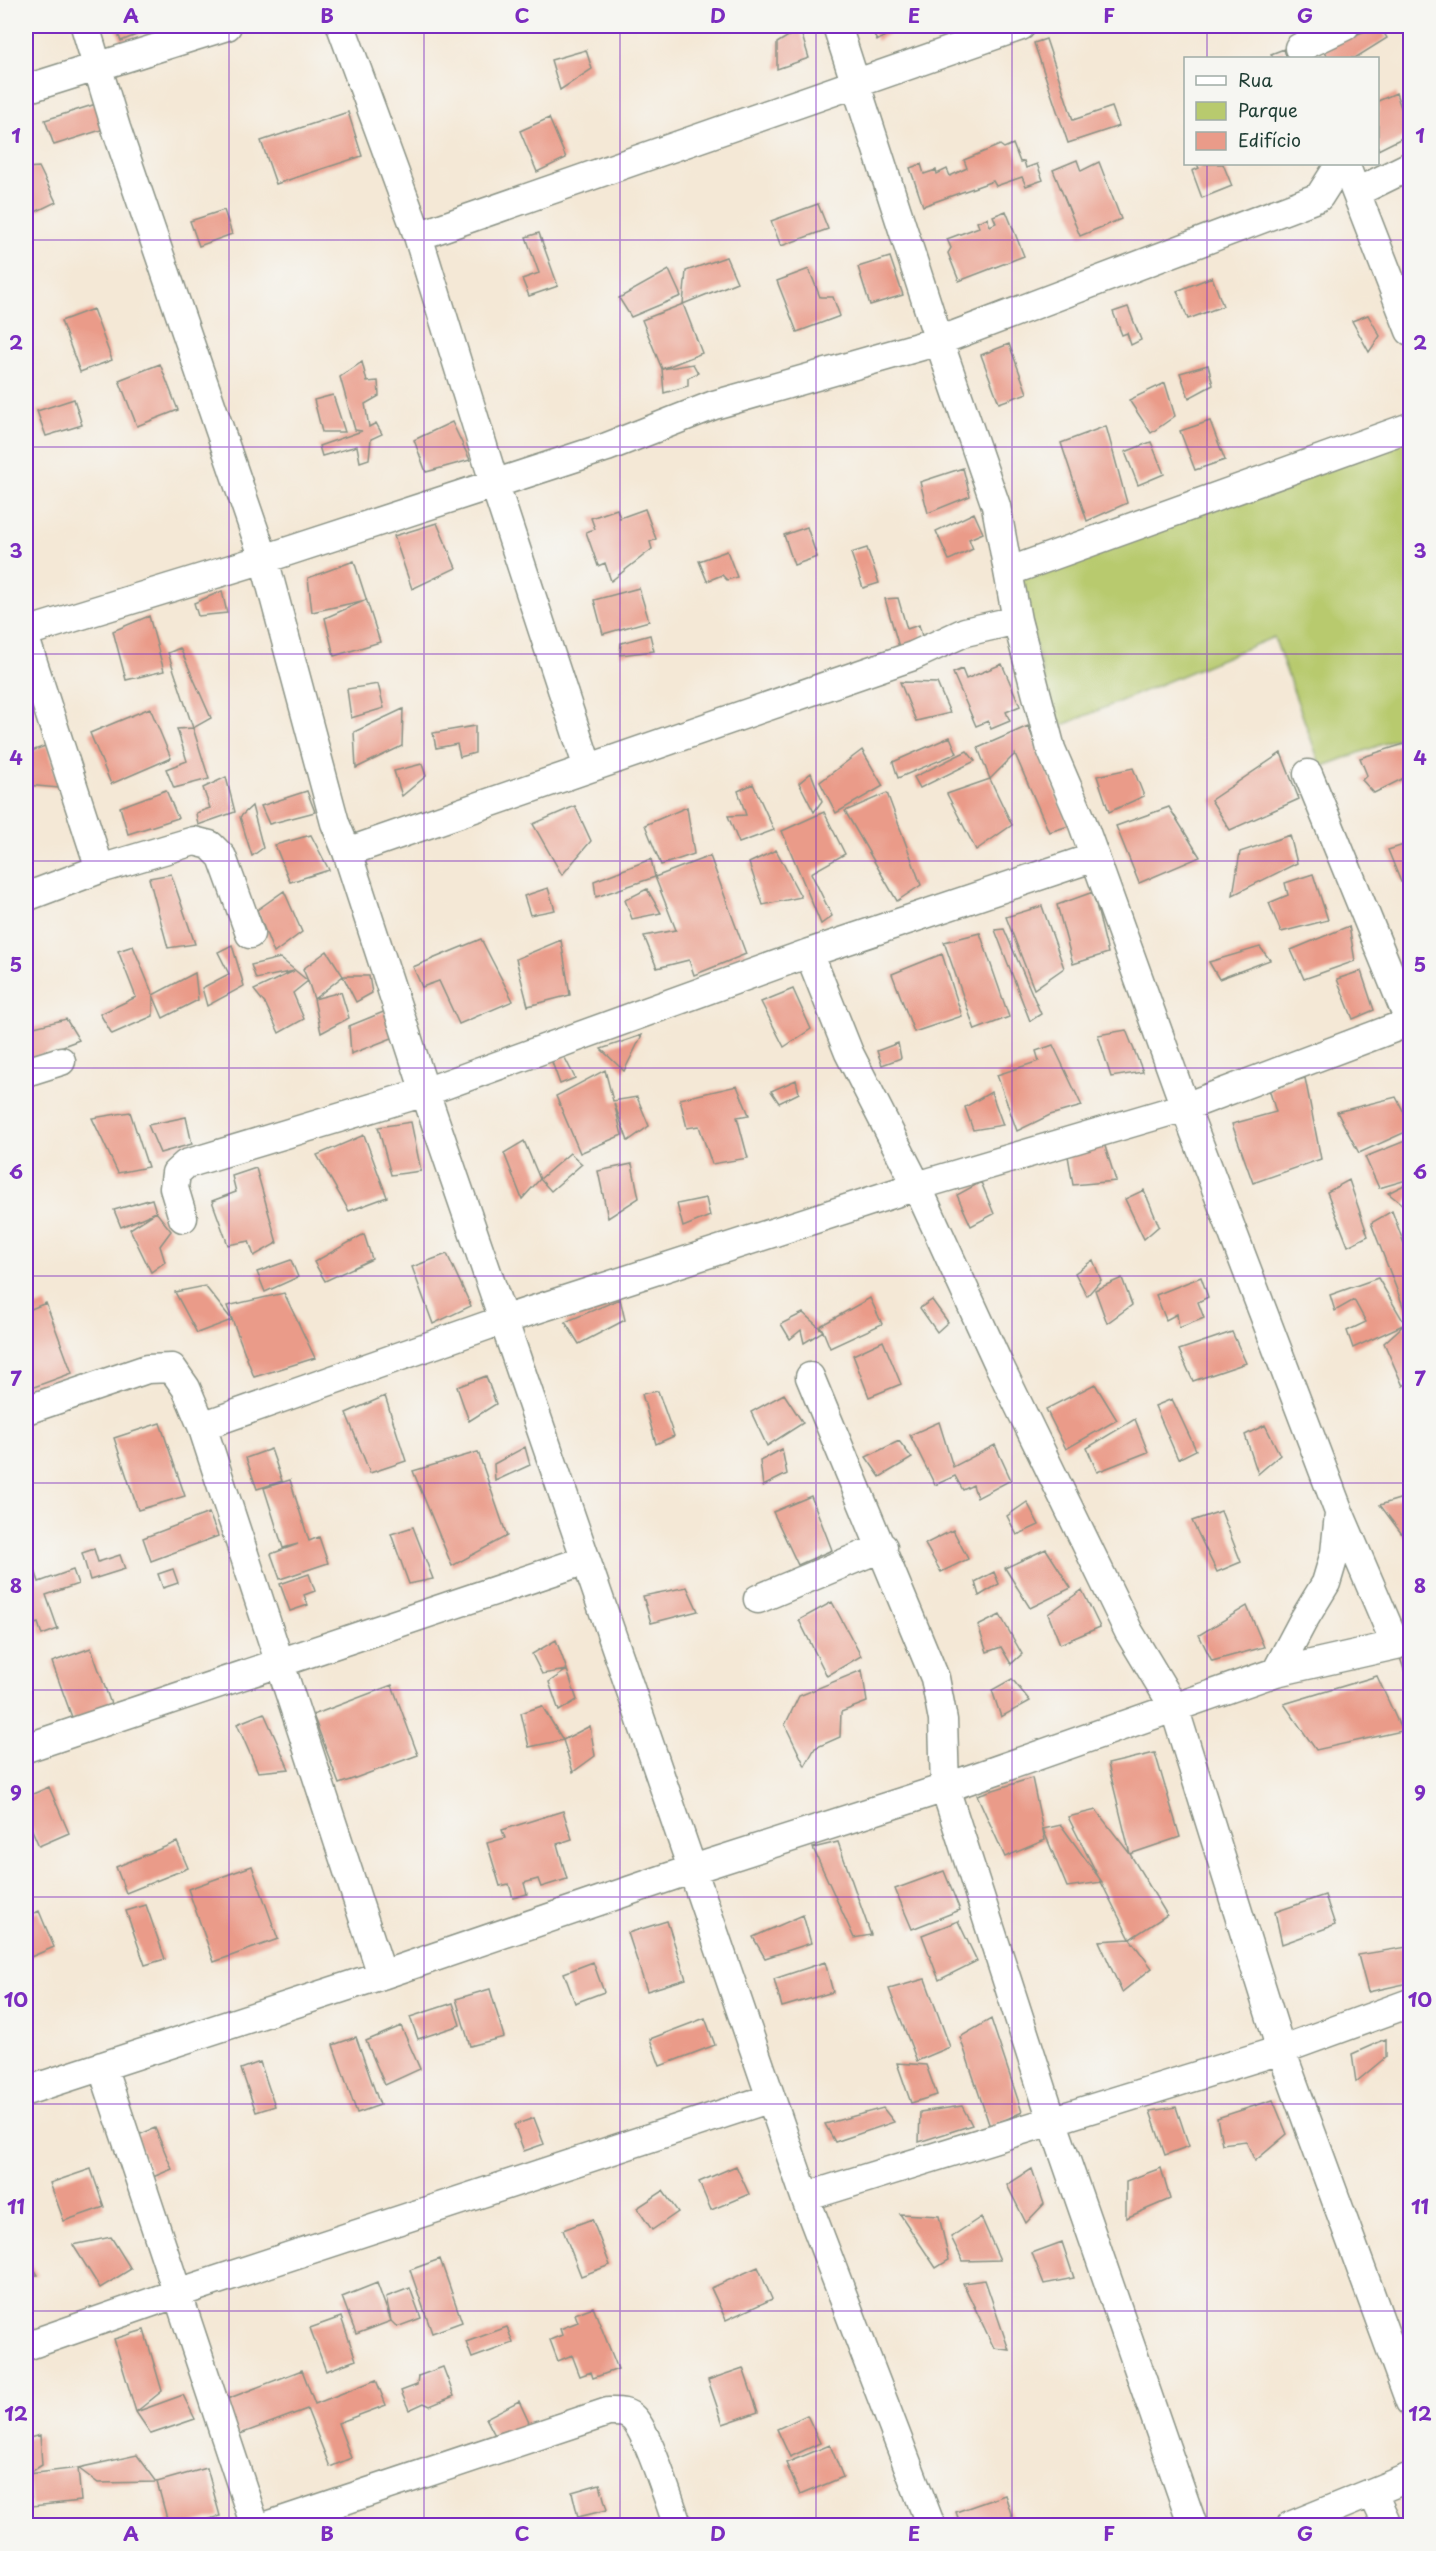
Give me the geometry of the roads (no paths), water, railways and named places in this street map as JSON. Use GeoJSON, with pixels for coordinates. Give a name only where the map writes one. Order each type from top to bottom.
{"type":"FeatureCollection","features":[{"type":"Feature","properties":{"kind":"street"},"geometry":{"type":"LineString","coordinates":[[85,26],[116,128],[264,559],[335,823],[347,852],[425,1092],[805,2197],[931,2526]]}},
{"type":"Feature","properties":{"kind":"street"},"geometry":{"type":"LineString","coordinates":[[26,89],[227,26]]}},
{"type":"Feature","properties":{"kind":"street"},"geometry":{"type":"LineString","coordinates":[[341,26],[418,236],[494,482],[588,768]]}},
{"type":"Feature","properties":{"kind":"street"},"geometry":{"type":"LineString","coordinates":[[26,2091],[382,1975],[693,1869],[945,1788],[1276,1672],[1403,1641],[1339,1512],[1185,1107],[1095,857],[1051,749],[1017,620],[1010,571],[996,507],[939,341],[857,81],[837,26]]}},
{"type":"Feature","properties":{"kind":"street"},"geometry":{"type":"LineString","coordinates":[[418,236],[857,81],[1021,26]]}},
{"type":"Feature","properties":{"kind":"street"},"geometry":{"type":"LineString","coordinates":[[1297,44],[1345,26]]}},
{"type":"Feature","properties":{"kind":"street"},"geometry":{"type":"LineString","coordinates":[[26,632],[264,559],[494,482],[607,447],[714,405],[939,341],[1319,197],[1339,165]]}},
{"type":"Feature","properties":{"kind":"street"},"geometry":{"type":"LineString","coordinates":[[1345,165],[1358,192],[1366,220],[1410,331]]}},
{"type":"Feature","properties":{"kind":"street"},"geometry":{"type":"LineString","coordinates":[[1358,192],[1410,166]]}},
{"type":"Feature","properties":{"kind":"street"},"geometry":{"type":"LineString","coordinates":[[1319,197],[1366,220]]}},
{"type":"Feature","properties":{"kind":"street"},"geometry":{"type":"LineString","coordinates":[[1010,571],[1410,427]]}},
{"type":"Feature","properties":{"kind":"street"},"geometry":{"type":"LineString","coordinates":[[347,852],[913,656],[965,633],[1017,620]]}},
{"type":"Feature","properties":{"kind":"street"},"geometry":{"type":"LineString","coordinates":[[26,640],[100,869]]}},
{"type":"Feature","properties":{"kind":"street"},"geometry":{"type":"LineString","coordinates":[[202,1426],[503,1320],[916,1186],[1185,1107],[1410,1022],[1308,774]]}},
{"type":"Feature","properties":{"kind":"street"},"geometry":{"type":"LineString","coordinates":[[26,897],[100,869],[194,841],[210,845],[222,857],[250,934]]}},
{"type":"Feature","properties":{"kind":"street"},"geometry":{"type":"LineString","coordinates":[[183,1218],[174,1188],[176,1173],[186,1164],[425,1092],[809,952],[1095,857]]}},
{"type":"Feature","properties":{"kind":"street"},"geometry":{"type":"LineString","coordinates":[[809,952],[849,1053],[916,1186],[999,1365],[1129,1632],[1174,1707],[1281,2050],[1410,2402]]}},
{"type":"Feature","properties":{"kind":"street"},"geometry":{"type":"LineString","coordinates":[[26,1072],[61,1061]]}},
{"type":"Feature","properties":{"kind":"street"},"geometry":{"type":"LineString","coordinates":[[26,1410],[147,1369],[172,1368],[186,1388],[202,1426],[281,1662],[382,1975]]}},
{"type":"Feature","properties":{"kind":"street"},"geometry":{"type":"LineString","coordinates":[[810,1377],[883,1547],[935,1678],[943,1720],[945,1788],[1052,2120],[1193,2526]]}},
{"type":"Feature","properties":{"kind":"street"},"geometry":{"type":"LineString","coordinates":[[1276,1672],[1326,1584],[1335,1553],[1339,1512]]}},
{"type":"Feature","properties":{"kind":"street"},"geometry":{"type":"LineString","coordinates":[[758,1599],[883,1547]]}},
{"type":"Feature","properties":{"kind":"street"},"geometry":{"type":"LineString","coordinates":[[26,1748],[586,1560]]}},
{"type":"Feature","properties":{"kind":"street"},"geometry":{"type":"LineString","coordinates":[[805,2197],[1281,2050],[1410,2003]]}},
{"type":"Feature","properties":{"kind":"street"},"geometry":{"type":"LineString","coordinates":[[102,2066],[255,2526]]}},
{"type":"Feature","properties":{"kind":"street"},"geometry":{"type":"LineString","coordinates":[[26,2346],[178,2293],[771,2098]]}},
{"type":"Feature","properties":{"kind":"street"},"geometry":{"type":"LineString","coordinates":[[267,2526],[608,2412],[623,2412],[634,2419],[644,2437],[678,2526]]}},
{"type":"Feature","properties":{"kind":"street"},"geometry":{"type":"LineString","coordinates":[[1290,2526],[1410,2478]]}},
{"type":"Feature","properties":{"kind":"street"},"geometry":{"type":"LineString","coordinates":[[1373,2494],[1388,2526]]}}]}
